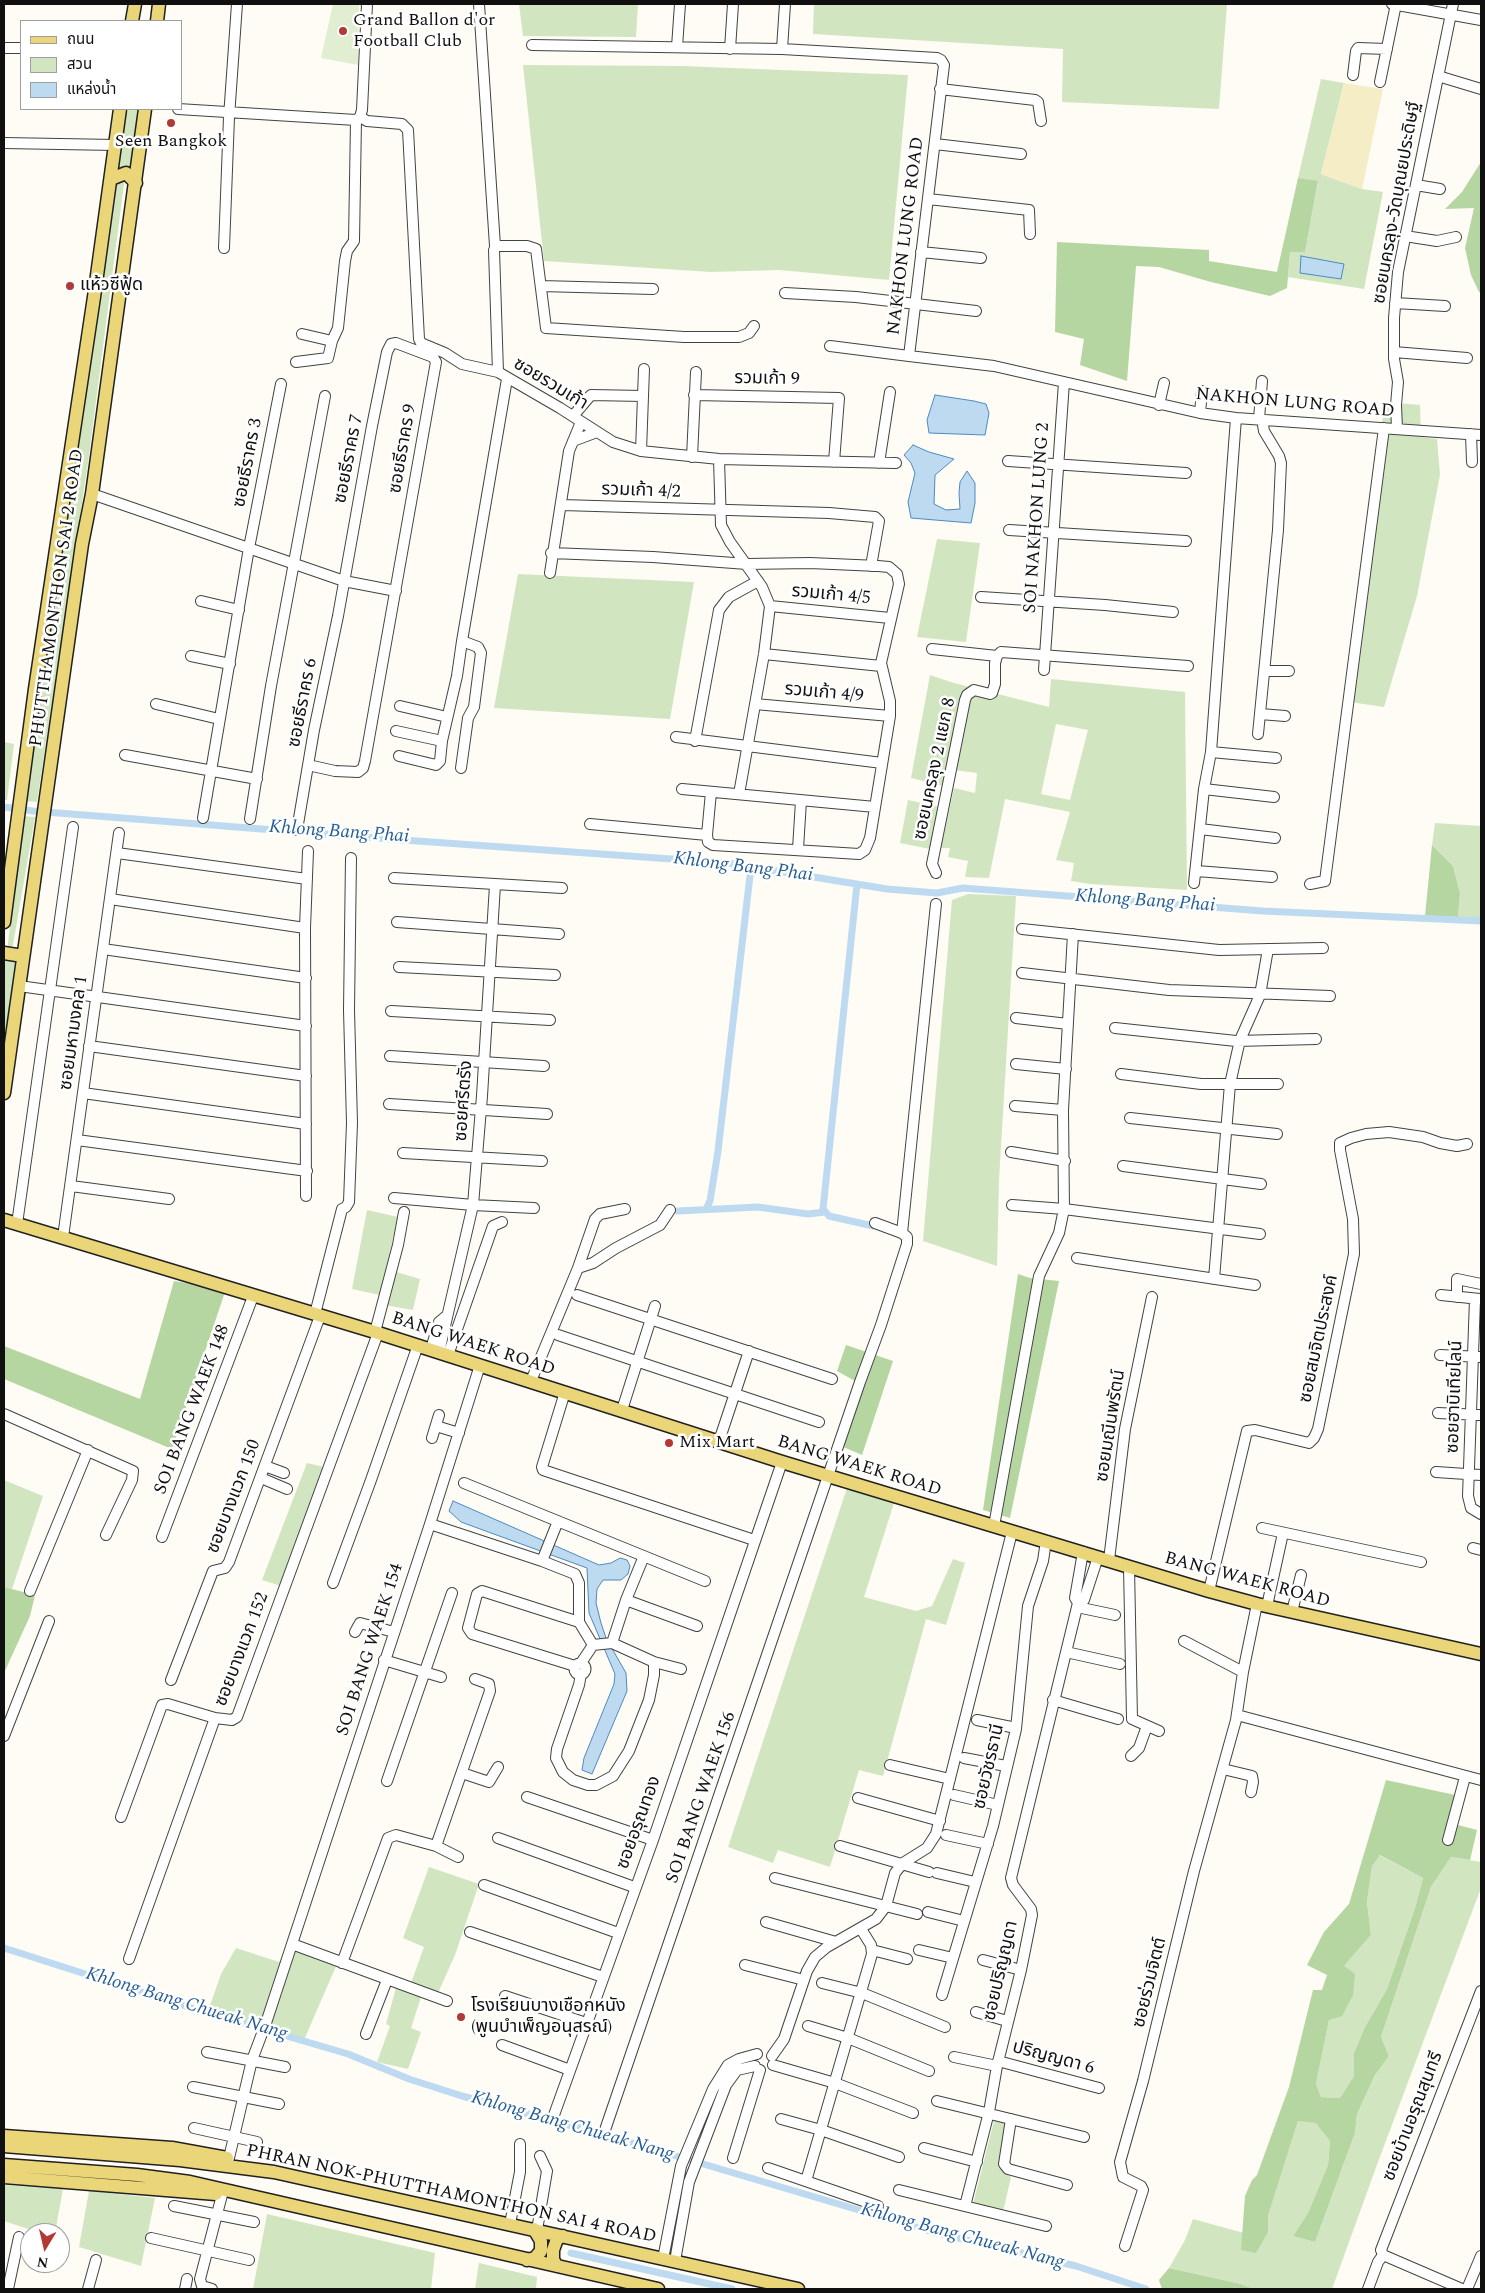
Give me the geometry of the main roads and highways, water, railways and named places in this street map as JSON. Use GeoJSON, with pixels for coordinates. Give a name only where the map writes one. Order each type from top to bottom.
{"type":"FeatureCollection","features":[{"type":"Feature","properties":{"kind":"main road"},"geometry":{"type":"LineString","coordinates":[[132,20],[135,4]]}},
{"type":"Feature","properties":{"kind":"main road"},"geometry":{"type":"LineString","coordinates":[[157,20],[159,4]]}},
{"type":"Feature","properties":{"kind":"main road","name":"PHUTTHAMONTHON SAI 2 ROAD"},"geometry":{"type":"LineString","coordinates":[[4,1092],[82,544],[92,494],[145,110]]}},
{"type":"Feature","properties":{"kind":"main road","name":"PHUTTHAMONTHON SAI 2 ROAD"},"geometry":{"type":"LineString","coordinates":[[4,922],[22,784],[115,145],[122,111]]}},
{"type":"Feature","properties":{"kind":"main road"},"geometry":{"type":"LineString","coordinates":[[111,178],[126,173],[136,183]]}},
{"type":"Feature","properties":{"kind":"main road"},"geometry":{"type":"LineString","coordinates":[[4,953],[23,956]]}},
{"type":"Feature","properties":{"kind":"main road","name":"BANG WAEK ROAD"},"geometry":{"type":"LineString","coordinates":[[4,1220],[376,1332],[782,1462],[1209,1591],[1292,1612],[1481,1654]]}},
{"type":"Feature","properties":{"kind":"main road"},"geometry":{"type":"LineString","coordinates":[[4,2136],[172,2148],[229,2158],[299,2177]]}},
{"type":"Feature","properties":{"kind":"main road","name":"PHRAN NOK-PHUTTHAMONTHON SAI 4 ROAD"},"geometry":{"type":"LineString","coordinates":[[4,2146],[199,2161],[299,2177],[798,2289]]}},
{"type":"Feature","properties":{"kind":"main road"},"geometry":{"type":"LineString","coordinates":[[4,2164],[172,2179],[658,2289]]}},
{"type":"Feature","properties":{"kind":"main road"},"geometry":{"type":"LineString","coordinates":[[4,2177],[263,2200]]}},
{"type":"Feature","properties":{"kind":"main road"},"geometry":{"type":"LineString","coordinates":[[527,2260],[535,2258],[541,2251],[541,2241],[535,2230]]}},
{"type":"Feature","properties":{"kind":"main road"},"geometry":{"type":"LineString","coordinates":[[557,2266],[553,2260],[553,2250],[557,2239],[563,2236]]}},
{"type":"Feature","properties":{"kind":"water"},"geometry":{"type":"Polygon","coordinates":[[[1301,256],[1344,264],[1341,279],[1300,273],[1301,256]]]}},
{"type":"Feature","properties":{"kind":"water"},"geometry":{"type":"Polygon","coordinates":[[[935,395],[986,404],[989,413],[985,435],[929,433],[927,420],[935,395]]]}},
{"type":"Feature","properties":{"kind":"water"},"geometry":{"type":"Polygon","coordinates":[[[913,445],[954,459],[935,475],[934,504],[946,510],[960,509],[960,482],[967,471],[975,483],[975,503],[971,523],[911,518],[908,502],[915,473],[911,463],[904,455],[913,445]]]}},
{"type":"Feature","properties":{"kind":"water"},"geometry":{"type":"Polygon","coordinates":[[[453,1501],[599,1565],[611,1563],[620,1558],[627,1560],[630,1566],[628,1574],[621,1580],[603,1580],[597,1589],[596,1603],[601,1623],[606,1638],[626,1673],[627,1691],[592,1774],[582,1770],[584,1758],[614,1684],[615,1674],[589,1613],[587,1568],[461,1522],[449,1511],[453,1501]]]}},
{"type":"Feature","properties":{"kind":"waterway","name":"Khlong Bang Phai"},"geometry":{"type":"LineString","coordinates":[[4,807],[33,811],[389,839],[728,863],[887,889],[937,893],[963,888],[1263,911],[1481,921]]}},
{"type":"Feature","properties":{"kind":"waterway"},"geometry":{"type":"LineString","coordinates":[[706,1209],[710,1201],[718,1151],[751,867]]}},
{"type":"Feature","properties":{"kind":"waterway"},"geometry":{"type":"LineString","coordinates":[[857,884],[823,1209],[829,1216],[873,1226]]}},
{"type":"Feature","properties":{"kind":"waterway"},"geometry":{"type":"LineString","coordinates":[[678,1211],[758,1207],[808,1214],[825,1212]]}},
{"type":"Feature","properties":{"kind":"waterway","name":"Khlong Bang Chueak Nang"},"geometry":{"type":"LineString","coordinates":[[4,1948],[198,2010],[348,2054],[409,2079],[462,2096],[602,2134],[933,2232],[1076,2266],[1146,2289]]}},
{"type":"Feature","properties":{"kind":"waterway"},"geometry":{"type":"LineString","coordinates":[[571,2253],[732,2289]]}},
{"type":"Feature","properties":{"kind":"place","name":"Grand Ballon d'or Football Club"},"geometry":{"type":"Point","coordinates":[343,31]}},
{"type":"Feature","properties":{"kind":"place","name":"Seen Bangkok"},"geometry":{"type":"Point","coordinates":[171,123]}},
{"type":"Feature","properties":{"kind":"place","name":"แห้วซีฟู้ด"},"geometry":{"type":"Point","coordinates":[70,286]}},
{"type":"Feature","properties":{"kind":"place","name":"Mix Mart"},"geometry":{"type":"Point","coordinates":[669,1443]}},
{"type":"Feature","properties":{"kind":"place","name":"โรงเรียนบางเชือกหนัง (พูนบำเพ็ญอนุสรณ์)"},"geometry":{"type":"Point","coordinates":[461,2017]}}]}
